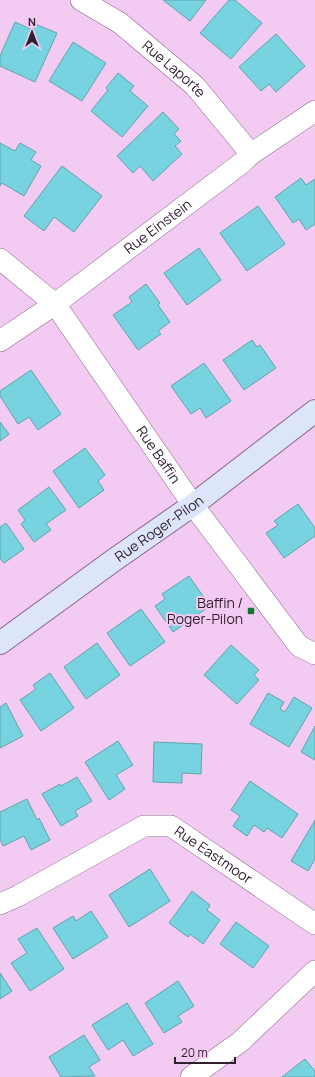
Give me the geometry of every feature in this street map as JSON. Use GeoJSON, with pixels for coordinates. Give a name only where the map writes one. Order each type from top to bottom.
{"type":"FeatureCollection","features":[{"type":"Feature","properties":{"kind":"street","name":"Rue Laporte"},"geometry":{"type":"LineString","coordinates":[[81,0],[120,23],[195,86],[251,154]]}},
{"type":"Feature","properties":{"kind":"street","name":"Rue Einstein"},"geometry":{"type":"LineString","coordinates":[[0,341],[55,304],[243,162],[251,154],[315,111]]}},
{"type":"Feature","properties":{"kind":"street","name":"Rue Baffin"},"geometry":{"type":"LineString","coordinates":[[0,259],[55,304],[194,506],[299,646],[315,654]]}},
{"type":"Feature","properties":{"kind":"street","name":"Rue Roger-Pilon"},"geometry":{"type":"LineString","coordinates":[[0,643],[114,560],[194,506],[315,411]]}},
{"type":"Feature","properties":{"kind":"street","name":"Rue Eastmoor"},"geometry":{"type":"LineString","coordinates":[[0,904],[18,896],[144,826],[171,826],[315,924]]}},
{"type":"Feature","properties":{"kind":"street"},"geometry":{"type":"LineString","coordinates":[[190,1077],[240,1042],[315,971]]}},
{"type":"Feature","properties":{"kind":"building"},"geometry":{"type":"Polygon","coordinates":[[[163,0],[206,0],[190,21],[163,0]]]}},
{"type":"Feature","properties":{"kind":"building"},"geometry":{"type":"Polygon","coordinates":[[[229,0],[235,0],[262,23],[231,59],[200,33],[229,0]]]}},
{"type":"Feature","properties":{"kind":"building"},"geometry":{"type":"Polygon","coordinates":[[[15,22],[33,30],[35,24],[57,33],[35,82],[0,66],[0,56],[15,22]]]}},
{"type":"Feature","properties":{"kind":"building"},"geometry":{"type":"Polygon","coordinates":[[[276,34],[305,66],[276,92],[269,84],[261,91],[239,67],[276,34]]]}},
{"type":"Feature","properties":{"kind":"building"},"geometry":{"type":"Polygon","coordinates":[[[73,42],[106,63],[82,101],[49,81],[73,42]]]}},
{"type":"Feature","properties":{"kind":"building"},"geometry":{"type":"Polygon","coordinates":[[[118,73],[134,86],[130,91],[148,106],[122,137],[91,111],[108,90],[106,88],[118,73]]]}},
{"type":"Feature","properties":{"kind":"building"},"geometry":{"type":"Polygon","coordinates":[[[163,112],[179,129],[174,134],[181,141],[175,146],[182,154],[153,181],[140,166],[133,173],[117,156],[163,112]]]}},
{"type":"Feature","properties":{"kind":"building"},"geometry":{"type":"Polygon","coordinates":[[[0,143],[15,151],[20,143],[36,152],[31,160],[41,166],[24,196],[2,183],[0,186],[0,143]]]}},
{"type":"Feature","properties":{"kind":"building"},"geometry":{"type":"Polygon","coordinates":[[[62,166],[102,196],[74,232],[54,217],[44,231],[24,216],[62,166]]]}},
{"type":"Feature","properties":{"kind":"building"},"geometry":{"type":"Polygon","coordinates":[[[301,178],[306,185],[315,179],[315,224],[306,230],[299,219],[293,223],[275,197],[301,178]]]}},
{"type":"Feature","properties":{"kind":"building"},"geometry":{"type":"Polygon","coordinates":[[[258,206],[285,244],[247,271],[220,233],[258,206]]]}},
{"type":"Feature","properties":{"kind":"building"},"geometry":{"type":"Polygon","coordinates":[[[199,248],[221,280],[187,305],[164,273],[199,248]]]}},
{"type":"Feature","properties":{"kind":"building"},"geometry":{"type":"Polygon","coordinates":[[[146,284],[160,303],[158,305],[170,322],[158,331],[161,334],[138,350],[113,315],[132,302],[129,297],[146,284]]]}},
{"type":"Feature","properties":{"kind":"building"},"geometry":{"type":"Polygon","coordinates":[[[252,340],[257,347],[260,345],[276,368],[244,390],[223,360],[252,340]]]}},
{"type":"Feature","properties":{"kind":"building"},"geometry":{"type":"Polygon","coordinates":[[[204,363],[231,401],[206,418],[200,408],[191,414],[171,386],[204,363]]]}},
{"type":"Feature","properties":{"kind":"building"},"geometry":{"type":"Polygon","coordinates":[[[31,370],[61,414],[38,430],[29,417],[18,424],[0,396],[0,391],[31,370]]]}},
{"type":"Feature","properties":{"kind":"building"},"geometry":{"type":"Polygon","coordinates":[[[0,422],[9,434],[0,441],[0,422]]]}},
{"type":"Feature","properties":{"kind":"building"},"geometry":{"type":"Polygon","coordinates":[[[85,448],[105,475],[98,481],[104,490],[79,508],[53,471],[85,448]]]}},
{"type":"Feature","properties":{"kind":"building"},"geometry":{"type":"Polygon","coordinates":[[[49,487],[66,510],[46,524],[51,530],[34,542],[21,524],[25,520],[18,510],[49,487]]]}},
{"type":"Feature","properties":{"kind":"building"},"geometry":{"type":"Polygon","coordinates":[[[298,504],[315,528],[315,536],[284,558],[266,533],[278,525],[274,521],[298,504]]]}},
{"type":"Feature","properties":{"kind":"building"},"geometry":{"type":"Polygon","coordinates":[[[6,523],[24,549],[4,563],[0,559],[0,527],[6,523]]]}},
{"type":"Feature","properties":{"kind":"building"},"geometry":{"type":"Polygon","coordinates":[[[189,576],[210,606],[173,632],[155,606],[165,599],[162,594],[189,576]]]}},
{"type":"Feature","properties":{"kind":"building"},"geometry":{"type":"Polygon","coordinates":[[[141,609],[165,642],[130,666],[107,633],[141,609]]]}},
{"type":"Feature","properties":{"kind":"building"},"geometry":{"type":"Polygon","coordinates":[[[97,643],[120,675],[86,699],[64,667],[97,643]]]}},
{"type":"Feature","properties":{"kind":"building"},"geometry":{"type":"Polygon","coordinates":[[[231,645],[259,670],[254,675],[259,680],[237,704],[204,675],[231,645]]]}},
{"type":"Feature","properties":{"kind":"building"},"geometry":{"type":"Polygon","coordinates":[[[50,673],[74,708],[41,731],[20,700],[36,689],[33,685],[50,673]]]}},
{"type":"Feature","properties":{"kind":"building"},"geometry":{"type":"Polygon","coordinates":[[[268,693],[284,702],[280,709],[285,712],[294,697],[312,708],[289,747],[250,724],[268,693]]]}},
{"type":"Feature","properties":{"kind":"building"},"geometry":{"type":"Polygon","coordinates":[[[6,703],[23,736],[0,748],[0,707],[6,703]]]}},
{"type":"Feature","properties":{"kind":"building"},"geometry":{"type":"Polygon","coordinates":[[[315,726],[315,760],[301,752],[315,726]]]}},
{"type":"Feature","properties":{"kind":"building"},"geometry":{"type":"Polygon","coordinates":[[[118,741],[133,765],[116,775],[125,789],[109,800],[85,762],[118,741]]]}},
{"type":"Feature","properties":{"kind":"building"},"geometry":{"type":"Polygon","coordinates":[[[154,742],[202,744],[201,774],[182,773],[182,783],[153,782],[154,742]]]}},
{"type":"Feature","properties":{"kind":"building"},"geometry":{"type":"Polygon","coordinates":[[[77,777],[92,801],[75,811],[78,816],[61,826],[42,794],[77,777]]]}},
{"type":"Feature","properties":{"kind":"building"},"geometry":{"type":"Polygon","coordinates":[[[250,781],[298,814],[282,838],[267,828],[264,832],[254,825],[247,836],[233,826],[240,816],[231,810],[250,781]]]}},
{"type":"Feature","properties":{"kind":"building"},"geometry":{"type":"Polygon","coordinates":[[[27,799],[37,820],[39,818],[50,840],[31,850],[24,836],[3,846],[0,839],[0,812],[27,799]]]}},
{"type":"Feature","properties":{"kind":"building"},"geometry":{"type":"Polygon","coordinates":[[[315,820],[315,859],[308,871],[291,861],[315,820]]]}},
{"type":"Feature","properties":{"kind":"building"},"geometry":{"type":"Polygon","coordinates":[[[150,869],[170,901],[129,927],[109,895],[150,869]]]}},
{"type":"Feature","properties":{"kind":"building"},"geometry":{"type":"Polygon","coordinates":[[[192,891],[210,905],[207,910],[220,920],[203,944],[190,934],[188,937],[169,923],[192,891]]]}},
{"type":"Feature","properties":{"kind":"building"},"geometry":{"type":"Polygon","coordinates":[[[91,911],[108,937],[73,959],[53,928],[73,916],[76,921],[91,911]]]}},
{"type":"Feature","properties":{"kind":"building"},"geometry":{"type":"Polygon","coordinates":[[[236,922],[269,946],[253,968],[220,944],[236,922]]]}},
{"type":"Feature","properties":{"kind":"building"},"geometry":{"type":"Polygon","coordinates":[[[37,928],[64,969],[30,991],[11,963],[27,953],[18,939],[37,928]]]}},
{"type":"Feature","properties":{"kind":"building"},"geometry":{"type":"Polygon","coordinates":[[[0,973],[12,991],[0,999],[0,973]]]}},
{"type":"Feature","properties":{"kind":"building"},"geometry":{"type":"Polygon","coordinates":[[[178,981],[194,1006],[178,1016],[182,1022],[164,1033],[145,1003],[178,981]]]}},
{"type":"Feature","properties":{"kind":"building"},"geometry":{"type":"Polygon","coordinates":[[[127,1003],[153,1044],[133,1056],[123,1040],[108,1050],[92,1025],[127,1003]]]}},
{"type":"Feature","properties":{"kind":"building"},"geometry":{"type":"Polygon","coordinates":[[[84,1035],[100,1060],[89,1067],[95,1076],[61,1077],[49,1057],[84,1035]]]}},
{"type":"Feature","properties":{"kind":"building"},"geometry":{"type":"Polygon","coordinates":[[[305,1059],[315,1071],[315,1077],[282,1077],[305,1059]]]}},
{"type":"Feature","properties":{"kind":"place","name":"Baffin / Roger-Pilon"},"geometry":{"type":"Point","coordinates":[251,611]}}]}
